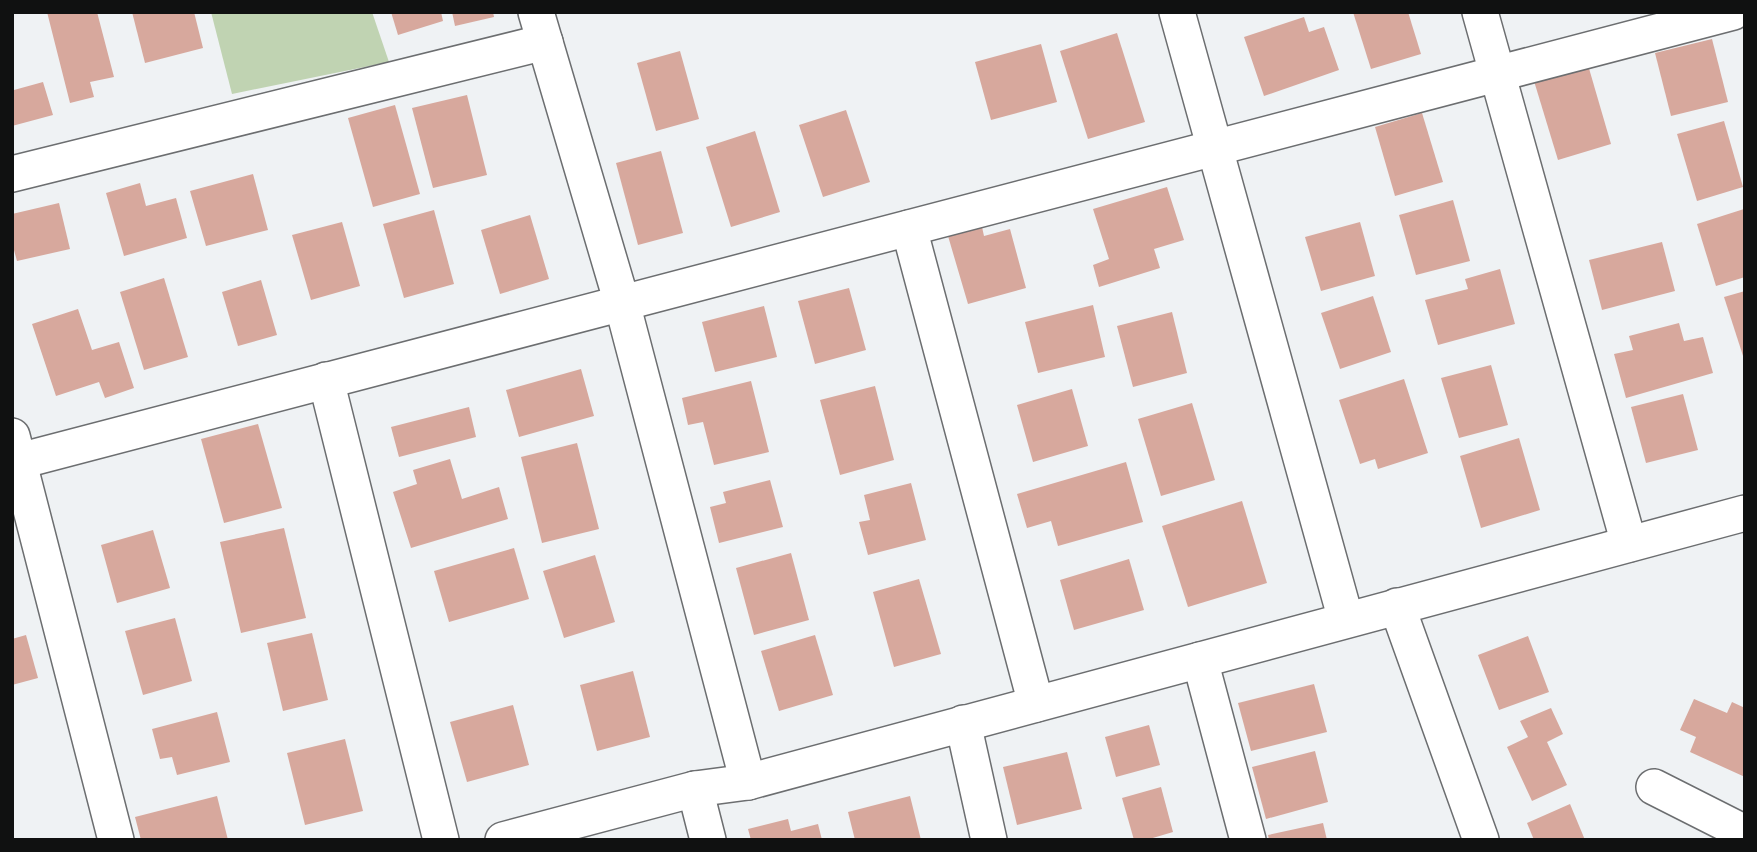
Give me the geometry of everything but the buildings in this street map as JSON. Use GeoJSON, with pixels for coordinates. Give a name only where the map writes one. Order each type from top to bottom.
{"type":"FeatureCollection","features":[{"type":"Feature","properties":{"kind":"street"},"geometry":{"type":"LineString","coordinates":[[1177,12],[1346,621]]}},
{"type":"Feature","properties":{"kind":"street"},"geometry":{"type":"LineString","coordinates":[[1480,12],[1629,544]]}},
{"type":"Feature","properties":{"kind":"street"},"geometry":{"type":"LineString","coordinates":[[116,840],[14,454],[326,380],[1733,12]]}},
{"type":"Feature","properties":{"kind":"street"},"geometry":{"type":"LineString","coordinates":[[12,174],[540,27],[622,303],[748,782]]}},
{"type":"Feature","properties":{"kind":"street"},"geometry":{"type":"LineString","coordinates":[[909,228],[1036,704]]}},
{"type":"Feature","properties":{"kind":"street"},"geometry":{"type":"LineString","coordinates":[[326,380],[441,840]]}},
{"type":"Feature","properties":{"kind":"street"},"geometry":{"type":"LineString","coordinates":[[503,840],[695,789],[748,782],[1745,513]]}},
{"type":"Feature","properties":{"kind":"street"},"geometry":{"type":"LineString","coordinates":[[1396,606],[1481,840]]}},
{"type":"Feature","properties":{"kind":"street"},"geometry":{"type":"LineString","coordinates":[[1200,660],[1248,840]]}},
{"type":"Feature","properties":{"kind":"street"},"geometry":{"type":"LineString","coordinates":[[963,723],[989,840]]}},
{"type":"Feature","properties":{"kind":"street"},"geometry":{"type":"LineString","coordinates":[[1654,787],[1745,833]]}},
{"type":"Feature","properties":{"kind":"street"},"geometry":{"type":"LineString","coordinates":[[695,789],[708,840]]}},
{"type":"Feature","properties":{"kind":"green space"},"geometry":{"type":"Polygon","coordinates":[[[211,12],[372,12],[389,62],[232,94],[211,12]]]}}]}
